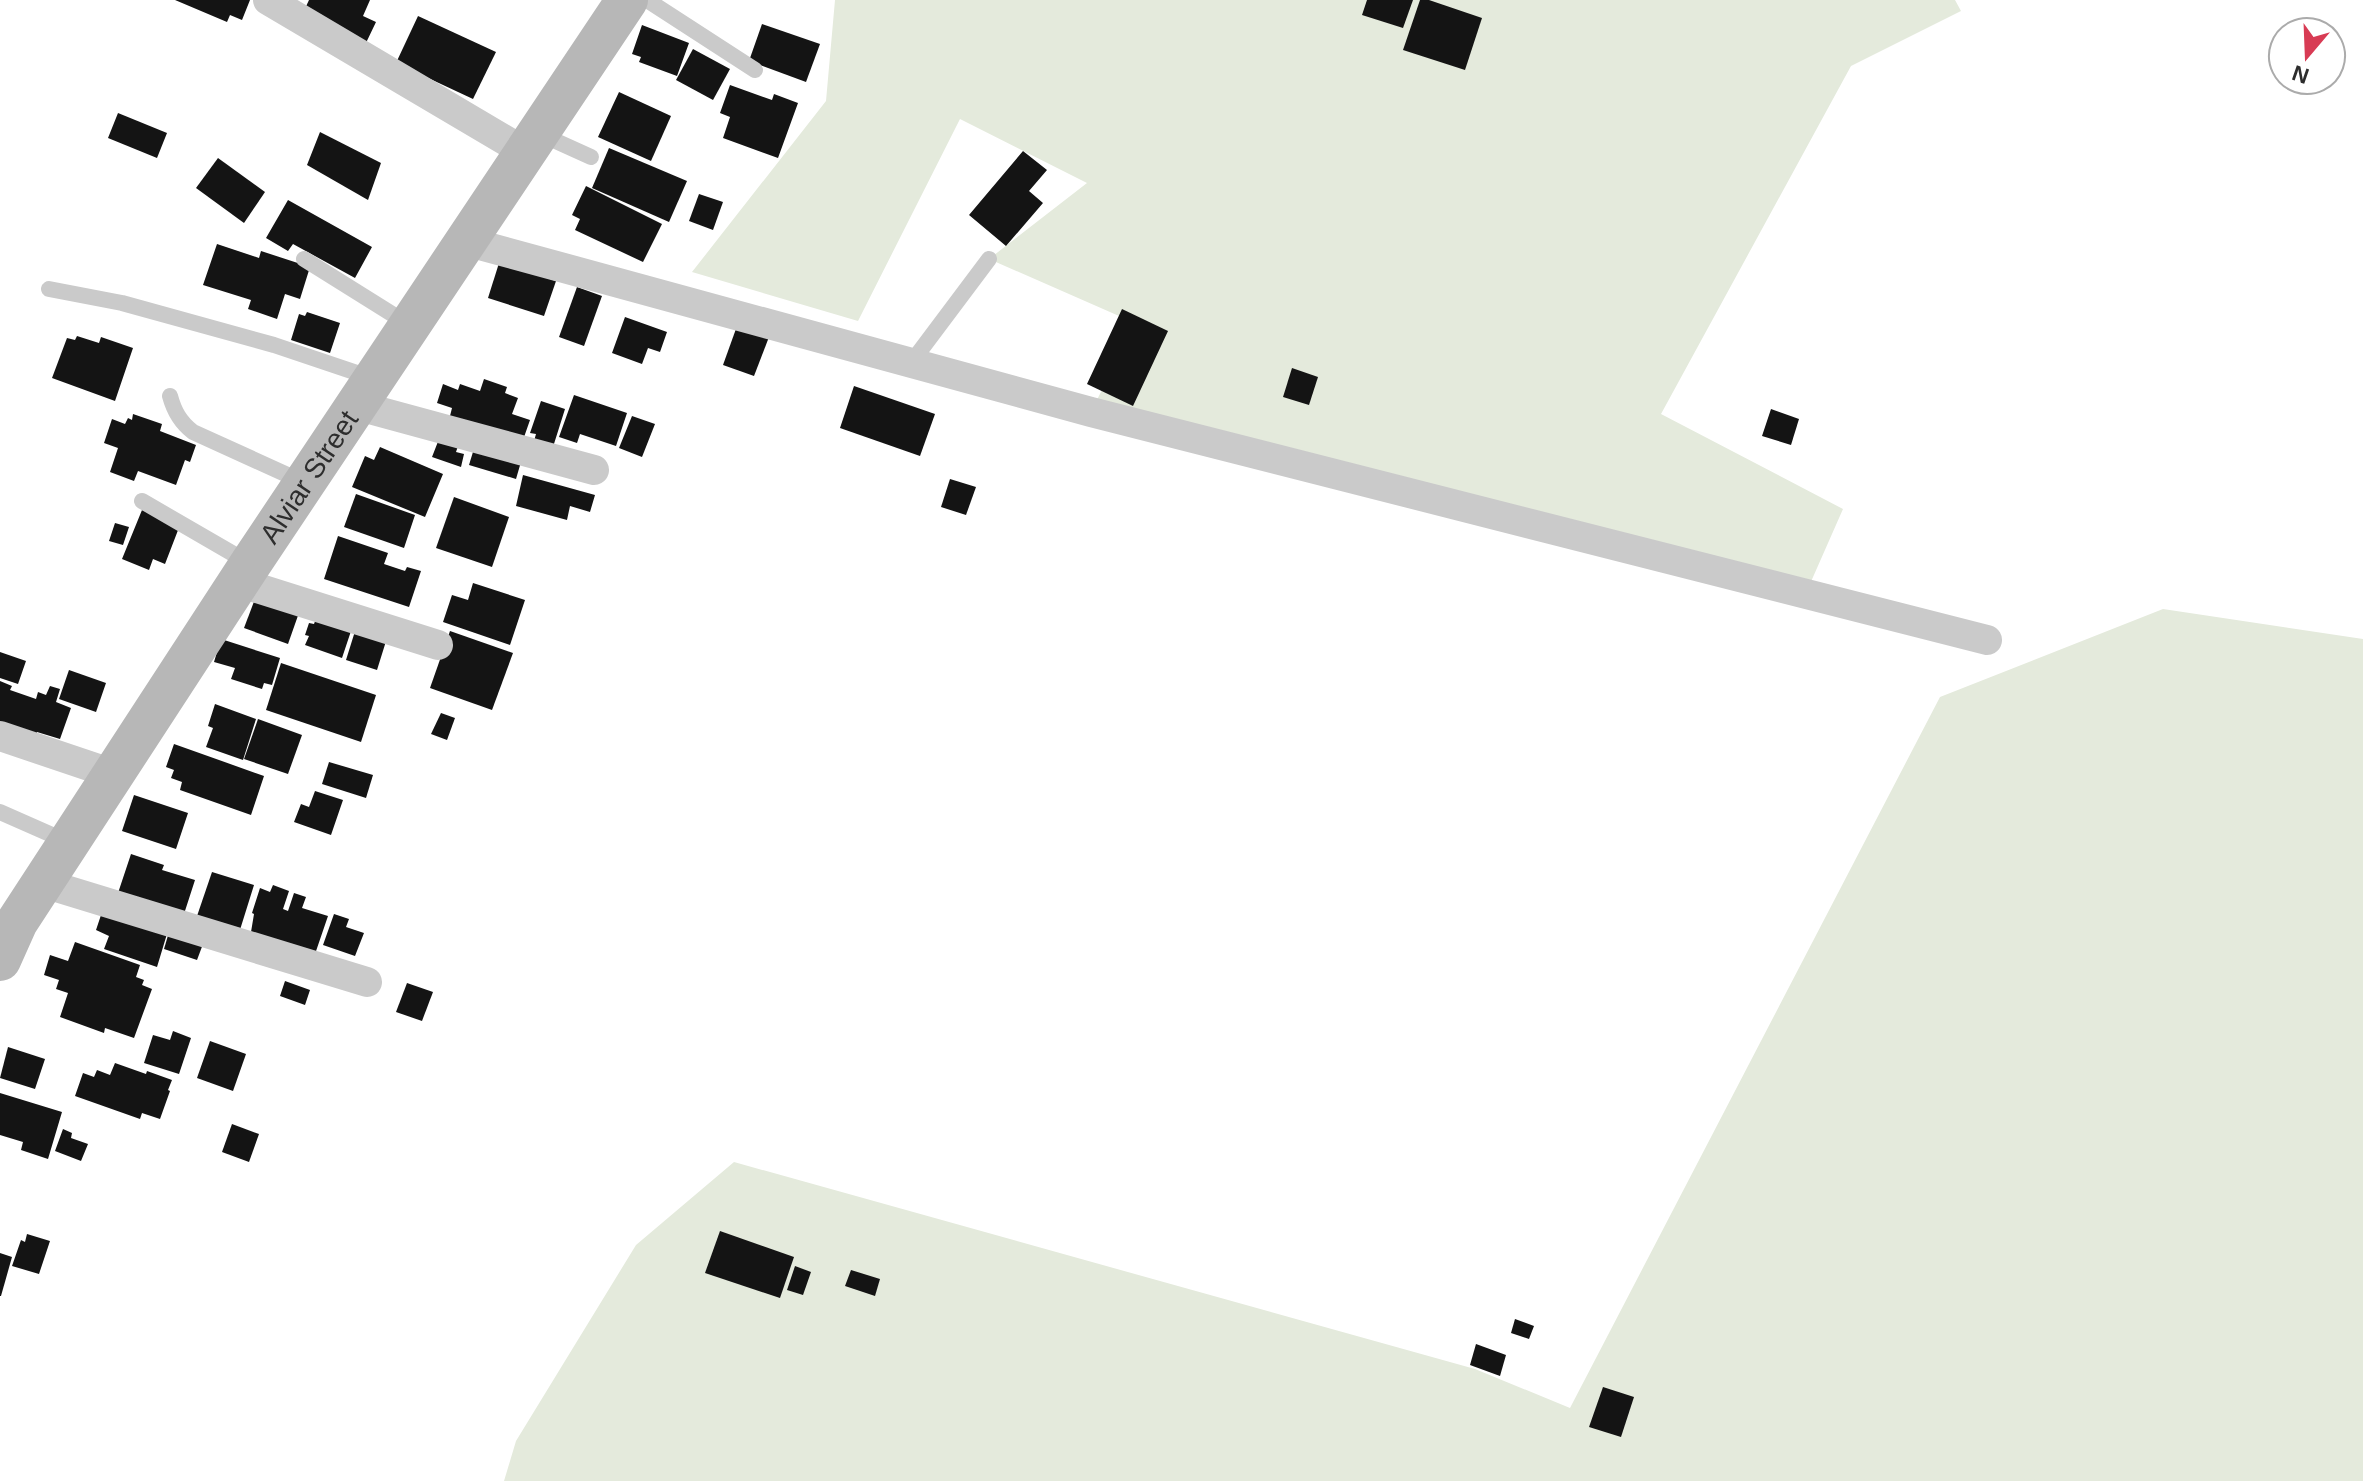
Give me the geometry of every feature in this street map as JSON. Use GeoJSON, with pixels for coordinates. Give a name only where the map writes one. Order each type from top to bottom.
{"type":"FeatureCollection","features":[{"type":"Feature","properties":{"kind":"street"},"geometry":{"type":"LineString","coordinates":[[268,0],[531,142]]}},
{"type":"Feature","properties":{"kind":"street","name":"Alviar Street"},"geometry":{"type":"LineString","coordinates":[[0,960],[9,918],[43,883],[244,572],[627,0]]}},
{"type":"Feature","properties":{"kind":"street"},"geometry":{"type":"LineString","coordinates":[[465,241],[1091,412],[1987,640]]}},
{"type":"Feature","properties":{"kind":"street"},"geometry":{"type":"LineString","coordinates":[[364,392],[594,470]]}},
{"type":"Feature","properties":{"kind":"street"},"geometry":{"type":"LineString","coordinates":[[244,572],[438,645]]}},
{"type":"Feature","properties":{"kind":"street"},"geometry":{"type":"LineString","coordinates":[[0,736],[113,774]]}},
{"type":"Feature","properties":{"kind":"street"},"geometry":{"type":"LineString","coordinates":[[43,883],[367,982]]}},
{"type":"Feature","properties":{"kind":"lane"},"geometry":{"type":"LineString","coordinates":[[647,0],[755,70]]}},
{"type":"Feature","properties":{"kind":"lane"},"geometry":{"type":"LineString","coordinates":[[531,142],[591,157]]}},
{"type":"Feature","properties":{"kind":"lane"},"geometry":{"type":"LineString","coordinates":[[304,259],[410,324]]}},
{"type":"Feature","properties":{"kind":"lane"},"geometry":{"type":"LineString","coordinates":[[911,363],[989,259]]}},
{"type":"Feature","properties":{"kind":"lane"},"geometry":{"type":"LineString","coordinates":[[49,289],[122,303],[274,345],[364,392]]}},
{"type":"Feature","properties":{"kind":"lane"},"geometry":{"type":"LineString","coordinates":[[170,396],[174,410],[193,432],[304,483]]}},
{"type":"Feature","properties":{"kind":"lane"},"geometry":{"type":"LineString","coordinates":[[142,501],[244,572]]}},
{"type":"Feature","properties":{"kind":"lane"},"geometry":{"type":"LineString","coordinates":[[0,812],[69,843]]}},
{"type":"Feature","properties":{"kind":"shaded area"},"geometry":{"type":"Polygon","coordinates":[[[835,0],[1955,0],[1961,11],[1851,66],[1661,414],[1843,509],[1806,593],[1091,412],[1135,323],[989,259],[1087,183],[960,119],[858,321],[692,272],[826,101],[835,0]]]}},
{"type":"Feature","properties":{"kind":"shaded area"},"geometry":{"type":"Polygon","coordinates":[[[2163,609],[2363,639],[2363,1481],[504,1481],[516,1441],[636,1245],[734,1162],[1475,1369],[1570,1408],[1940,697],[2163,609]]]}},
{"type":"Feature","properties":{"kind":"building"},"geometry":{"type":"Polygon","coordinates":[[[175,0],[250,0],[242,20],[230,15],[227,22],[175,0]]]}},
{"type":"Feature","properties":{"kind":"building"},"geometry":{"type":"Polygon","coordinates":[[[309,0],[370,0],[363,16],[376,22],[365,45],[302,15],[309,0]]]}},
{"type":"Feature","properties":{"kind":"building"},"geometry":{"type":"Polygon","coordinates":[[[1367,0],[1413,0],[1403,28],[1362,15],[1367,0]]]}},
{"type":"Feature","properties":{"kind":"building"},"geometry":{"type":"Polygon","coordinates":[[[1420,0],[1429,0],[1482,18],[1465,70],[1403,50],[1420,0]]]}},
{"type":"Feature","properties":{"kind":"building"},"geometry":{"type":"Polygon","coordinates":[[[418,16],[496,52],[473,99],[396,63],[418,16]]]}},
{"type":"Feature","properties":{"kind":"building"},"geometry":{"type":"Polygon","coordinates":[[[762,24],[820,44],[806,82],[749,61],[762,24]]]}},
{"type":"Feature","properties":{"kind":"building"},"geometry":{"type":"Polygon","coordinates":[[[642,25],[689,43],[677,76],[639,62],[641,57],[632,54],[642,25]]]}},
{"type":"Feature","properties":{"kind":"building"},"geometry":{"type":"Polygon","coordinates":[[[693,49],[730,69],[713,100],[676,80],[693,49]]]}},
{"type":"Feature","properties":{"kind":"building"},"geometry":{"type":"Polygon","coordinates":[[[730,85],[772,100],[774,94],[798,103],[778,158],[723,138],[730,117],[720,113],[730,85]]]}},
{"type":"Feature","properties":{"kind":"building"},"geometry":{"type":"Polygon","coordinates":[[[619,92],[671,116],[651,161],[598,137],[619,92]]]}},
{"type":"Feature","properties":{"kind":"building"},"geometry":{"type":"Polygon","coordinates":[[[118,113],[167,133],[157,158],[108,138],[118,113]]]}},
{"type":"Feature","properties":{"kind":"building"},"geometry":{"type":"Polygon","coordinates":[[[320,132],[381,163],[368,200],[307,165],[320,132]]]}},
{"type":"Feature","properties":{"kind":"building"},"geometry":{"type":"Polygon","coordinates":[[[609,148],[687,181],[669,222],[592,188],[609,148]]]}},
{"type":"Feature","properties":{"kind":"building"},"geometry":{"type":"Polygon","coordinates":[[[1023,151],[1047,170],[1029,191],[1043,203],[1006,246],[969,215],[1023,151]]]}},
{"type":"Feature","properties":{"kind":"building"},"geometry":{"type":"Polygon","coordinates":[[[218,158],[265,192],[244,223],[196,188],[218,158]]]}},
{"type":"Feature","properties":{"kind":"building"},"geometry":{"type":"Polygon","coordinates":[[[586,186],[662,224],[643,262],[575,230],[580,219],[572,215],[586,186]]]}},
{"type":"Feature","properties":{"kind":"building"},"geometry":{"type":"Polygon","coordinates":[[[699,194],[723,202],[713,230],[689,221],[699,194]]]}},
{"type":"Feature","properties":{"kind":"building"},"geometry":{"type":"Polygon","coordinates":[[[288,200],[372,247],[355,278],[293,244],[288,251],[266,238],[288,200]]]}},
{"type":"Feature","properties":{"kind":"building"},"geometry":{"type":"Polygon","coordinates":[[[217,244],[259,258],[261,251],[310,267],[300,299],[285,294],[277,319],[248,309],[251,300],[203,285],[217,244]]]}},
{"type":"Feature","properties":{"kind":"building"},"geometry":{"type":"Polygon","coordinates":[[[499,263],[556,281],[544,316],[488,298],[499,263]]]}},
{"type":"Feature","properties":{"kind":"building"},"geometry":{"type":"Polygon","coordinates":[[[577,287],[602,296],[584,346],[559,337],[577,287]]]}},
{"type":"Feature","properties":{"kind":"building"},"geometry":{"type":"Polygon","coordinates":[[[1122,309],[1168,331],[1133,406],[1087,384],[1122,309]]]}},
{"type":"Feature","properties":{"kind":"building"},"geometry":{"type":"Polygon","coordinates":[[[307,312],[340,323],[330,353],[291,340],[299,314],[305,316],[307,312]]]}},
{"type":"Feature","properties":{"kind":"building"},"geometry":{"type":"Polygon","coordinates":[[[625,317],[667,332],[660,352],[648,348],[642,364],[612,353],[625,317]]]}},
{"type":"Feature","properties":{"kind":"building"},"geometry":{"type":"Polygon","coordinates":[[[737,326],[769,337],[754,376],[723,365],[737,326]]]}},
{"type":"Feature","properties":{"kind":"building"},"geometry":{"type":"Polygon","coordinates":[[[77,336],[99,343],[101,337],[133,348],[115,401],[52,378],[67,338],[75,340],[77,336]]]}},
{"type":"Feature","properties":{"kind":"building"},"geometry":{"type":"Polygon","coordinates":[[[1292,368],[1318,377],[1309,405],[1283,397],[1292,368]]]}},
{"type":"Feature","properties":{"kind":"building"},"geometry":{"type":"Polygon","coordinates":[[[484,379],[507,387],[505,393],[518,398],[512,414],[530,420],[523,440],[450,416],[452,408],[437,403],[443,384],[458,390],[460,384],[480,391],[484,379]]]}},
{"type":"Feature","properties":{"kind":"building"},"geometry":{"type":"Polygon","coordinates":[[[854,386],[935,414],[920,456],[840,428],[854,386]]]}},
{"type":"Feature","properties":{"kind":"building"},"geometry":{"type":"Polygon","coordinates":[[[574,395],[627,413],[616,446],[580,434],[577,443],[559,437],[574,395]]]}},
{"type":"Feature","properties":{"kind":"building"},"geometry":{"type":"Polygon","coordinates":[[[541,401],[565,409],[553,447],[534,441],[536,434],[530,433],[541,401]]]}},
{"type":"Feature","properties":{"kind":"building"},"geometry":{"type":"Polygon","coordinates":[[[1771,409],[1799,419],[1791,445],[1762,436],[1771,409]]]}},
{"type":"Feature","properties":{"kind":"building"},"geometry":{"type":"Polygon","coordinates":[[[133,414],[162,424],[160,431],[196,445],[190,462],[185,460],[176,485],[138,471],[134,481],[110,472],[118,448],[104,443],[112,419],[125,424],[128,418],[132,420],[133,414]]]}},
{"type":"Feature","properties":{"kind":"building"},"geometry":{"type":"Polygon","coordinates":[[[632,416],[655,424],[642,457],[619,448],[632,416]]]}},
{"type":"Feature","properties":{"kind":"building"},"geometry":{"type":"Polygon","coordinates":[[[439,439],[458,446],[456,452],[464,454],[461,467],[432,457],[439,439]]]}},
{"type":"Feature","properties":{"kind":"building"},"geometry":{"type":"Polygon","coordinates":[[[476,442],[523,455],[516,479],[469,465],[476,442]]]}},
{"type":"Feature","properties":{"kind":"building"},"geometry":{"type":"Polygon","coordinates":[[[380,447],[443,474],[425,517],[352,487],[365,456],[374,460],[380,447]]]}},
{"type":"Feature","properties":{"kind":"building"},"geometry":{"type":"Polygon","coordinates":[[[523,475],[595,495],[590,512],[570,506],[567,520],[516,506],[523,475]]]}},
{"type":"Feature","properties":{"kind":"building"},"geometry":{"type":"Polygon","coordinates":[[[950,479],[976,487],[966,515],[941,507],[950,479]]]}},
{"type":"Feature","properties":{"kind":"building"},"geometry":{"type":"Polygon","coordinates":[[[356,494],[415,515],[404,548],[344,527],[356,494]]]}},
{"type":"Feature","properties":{"kind":"building"},"geometry":{"type":"Polygon","coordinates":[[[454,497],[509,517],[492,567],[436,548],[454,497]]]}},
{"type":"Feature","properties":{"kind":"building"},"geometry":{"type":"Polygon","coordinates":[[[142,510],[180,525],[165,564],[153,559],[149,570],[122,559],[142,510]]]}},
{"type":"Feature","properties":{"kind":"building"},"geometry":{"type":"Polygon","coordinates":[[[115,523],[129,527],[123,545],[109,541],[115,523]]]}},
{"type":"Feature","properties":{"kind":"building"},"geometry":{"type":"Polygon","coordinates":[[[338,536],[388,553],[384,564],[405,571],[407,567],[421,571],[409,607],[324,579],[338,536]]]}},
{"type":"Feature","properties":{"kind":"building"},"geometry":{"type":"Polygon","coordinates":[[[473,583],[525,600],[510,645],[443,622],[452,595],[468,600],[473,583]]]}},
{"type":"Feature","properties":{"kind":"building"},"geometry":{"type":"Polygon","coordinates":[[[258,591],[301,607],[288,644],[244,628],[258,591]]]}},
{"type":"Feature","properties":{"kind":"building"},"geometry":{"type":"Polygon","coordinates":[[[318,613],[353,625],[342,658],[305,645],[309,623],[314,624],[318,613]]]}},
{"type":"Feature","properties":{"kind":"building"},"geometry":{"type":"Polygon","coordinates":[[[356,628],[387,638],[377,670],[346,660],[356,628]]]}},
{"type":"Feature","properties":{"kind":"building"},"geometry":{"type":"Polygon","coordinates":[[[450,631],[513,653],[492,710],[430,688],[450,631]]]}},
{"type":"Feature","properties":{"kind":"building"},"geometry":{"type":"Polygon","coordinates":[[[221,639],[280,658],[272,685],[264,683],[262,689],[231,679],[235,668],[214,662],[221,639]]]}},
{"type":"Feature","properties":{"kind":"building"},"geometry":{"type":"Polygon","coordinates":[[[0,652],[26,661],[18,684],[0,678],[0,652]]]}},
{"type":"Feature","properties":{"kind":"building"},"geometry":{"type":"Polygon","coordinates":[[[281,663],[376,695],[361,742],[266,710],[281,663]]]}},
{"type":"Feature","properties":{"kind":"building"},"geometry":{"type":"Polygon","coordinates":[[[69,670],[106,683],[96,712],[59,699],[69,670]]]}},
{"type":"Feature","properties":{"kind":"building"},"geometry":{"type":"Polygon","coordinates":[[[0,681],[12,686],[10,690],[36,699],[38,692],[46,695],[50,686],[60,689],[56,702],[71,708],[60,739],[37,732],[35,738],[0,725],[0,681]]]}},
{"type":"Feature","properties":{"kind":"building"},"geometry":{"type":"Polygon","coordinates":[[[215,704],[256,719],[243,760],[206,747],[213,728],[208,726],[215,704]]]}},
{"type":"Feature","properties":{"kind":"building"},"geometry":{"type":"Polygon","coordinates":[[[441,713],[455,718],[447,740],[431,734],[441,713]]]}},
{"type":"Feature","properties":{"kind":"building"},"geometry":{"type":"Polygon","coordinates":[[[258,719],[302,735],[288,774],[244,759],[258,719]]]}},
{"type":"Feature","properties":{"kind":"building"},"geometry":{"type":"Polygon","coordinates":[[[174,744],[264,776],[251,815],[180,790],[182,782],[171,778],[174,770],[166,767],[174,744]]]}},
{"type":"Feature","properties":{"kind":"building"},"geometry":{"type":"Polygon","coordinates":[[[329,762],[373,775],[366,798],[322,784],[329,762]]]}},
{"type":"Feature","properties":{"kind":"building"},"geometry":{"type":"Polygon","coordinates":[[[315,791],[343,800],[331,835],[294,822],[301,804],[309,807],[315,791]]]}},
{"type":"Feature","properties":{"kind":"building"},"geometry":{"type":"Polygon","coordinates":[[[134,795],[188,813],[176,849],[122,831],[134,795]]]}},
{"type":"Feature","properties":{"kind":"building"},"geometry":{"type":"Polygon","coordinates":[[[131,854],[164,865],[162,870],[195,880],[184,914],[118,893],[131,854]]]}},
{"type":"Feature","properties":{"kind":"building"},"geometry":{"type":"Polygon","coordinates":[[[212,872],[254,885],[239,933],[196,919],[212,872]]]}},
{"type":"Feature","properties":{"kind":"building"},"geometry":{"type":"Polygon","coordinates":[[[273,885],[289,891],[283,909],[288,911],[294,893],[306,897],[302,908],[328,916],[314,957],[251,932],[252,913],[260,888],[270,892],[273,885]]]}},
{"type":"Feature","properties":{"kind":"building"},"geometry":{"type":"Polygon","coordinates":[[[105,903],[170,924],[157,967],[104,949],[109,936],[96,930],[105,903]]]}},
{"type":"Feature","properties":{"kind":"building"},"geometry":{"type":"Polygon","coordinates":[[[334,914],[349,919],[346,927],[364,933],[355,956],[323,945],[334,914]]]}},
{"type":"Feature","properties":{"kind":"building"},"geometry":{"type":"Polygon","coordinates":[[[169,932],[203,944],[197,960],[164,949],[169,932]]]}},
{"type":"Feature","properties":{"kind":"building"},"geometry":{"type":"Polygon","coordinates":[[[75,942],[140,965],[136,977],[144,980],[142,985],[152,989],[134,1038],[105,1028],[104,1033],[60,1017],[68,993],[56,989],[59,980],[44,975],[50,955],[68,961],[75,942]]]}},
{"type":"Feature","properties":{"kind":"building"},"geometry":{"type":"Polygon","coordinates":[[[285,981],[310,990],[305,1005],[280,996],[285,981]]]}},
{"type":"Feature","properties":{"kind":"building"},"geometry":{"type":"Polygon","coordinates":[[[407,983],[433,992],[422,1021],[396,1012],[407,983]]]}},
{"type":"Feature","properties":{"kind":"building"},"geometry":{"type":"Polygon","coordinates":[[[173,1031],[191,1038],[179,1074],[144,1063],[153,1035],[170,1040],[173,1031]]]}},
{"type":"Feature","properties":{"kind":"building"},"geometry":{"type":"Polygon","coordinates":[[[210,1041],[246,1054],[233,1091],[197,1078],[210,1041]]]}},
{"type":"Feature","properties":{"kind":"building"},"geometry":{"type":"Polygon","coordinates":[[[8,1047],[45,1059],[35,1089],[0,1078],[8,1047]]]}},
{"type":"Feature","properties":{"kind":"building"},"geometry":{"type":"Polygon","coordinates":[[[115,1063],[172,1080],[160,1119],[142,1113],[140,1119],[75,1096],[83,1073],[94,1077],[97,1070],[110,1075],[115,1063]]]}},
{"type":"Feature","properties":{"kind":"building"},"geometry":{"type":"Polygon","coordinates":[[[0,1093],[62,1112],[48,1159],[21,1150],[23,1142],[0,1135],[0,1093]]]}},
{"type":"Feature","properties":{"kind":"building"},"geometry":{"type":"Polygon","coordinates":[[[232,1124],[259,1134],[249,1162],[222,1152],[232,1124]]]}},
{"type":"Feature","properties":{"kind":"building"},"geometry":{"type":"Polygon","coordinates":[[[63,1129],[72,1133],[71,1138],[88,1144],[81,1161],[55,1151],[63,1129]]]}},
{"type":"Feature","properties":{"kind":"building"},"geometry":{"type":"Polygon","coordinates":[[[720,1231],[794,1257],[780,1298],[705,1273],[720,1231]]]}},
{"type":"Feature","properties":{"kind":"building"},"geometry":{"type":"Polygon","coordinates":[[[27,1234],[50,1241],[39,1274],[12,1266],[21,1240],[25,1242],[27,1234]]]}},
{"type":"Feature","properties":{"kind":"building"},"geometry":{"type":"Polygon","coordinates":[[[0,1253],[12,1257],[1,1296],[0,1296],[0,1253]]]}},
{"type":"Feature","properties":{"kind":"building"},"geometry":{"type":"Polygon","coordinates":[[[795,1266],[811,1272],[803,1295],[787,1290],[795,1266]]]}},
{"type":"Feature","properties":{"kind":"building"},"geometry":{"type":"Polygon","coordinates":[[[851,1270],[880,1279],[875,1296],[845,1286],[851,1270]]]}},
{"type":"Feature","properties":{"kind":"building"},"geometry":{"type":"Polygon","coordinates":[[[1515,1319],[1534,1326],[1529,1339],[1511,1333],[1515,1319]]]}},
{"type":"Feature","properties":{"kind":"building"},"geometry":{"type":"Polygon","coordinates":[[[1476,1344],[1506,1355],[1500,1376],[1470,1365],[1476,1344]]]}},
{"type":"Feature","properties":{"kind":"building"},"geometry":{"type":"Polygon","coordinates":[[[1603,1387],[1634,1397],[1621,1437],[1589,1427],[1603,1387]]]}}]}
